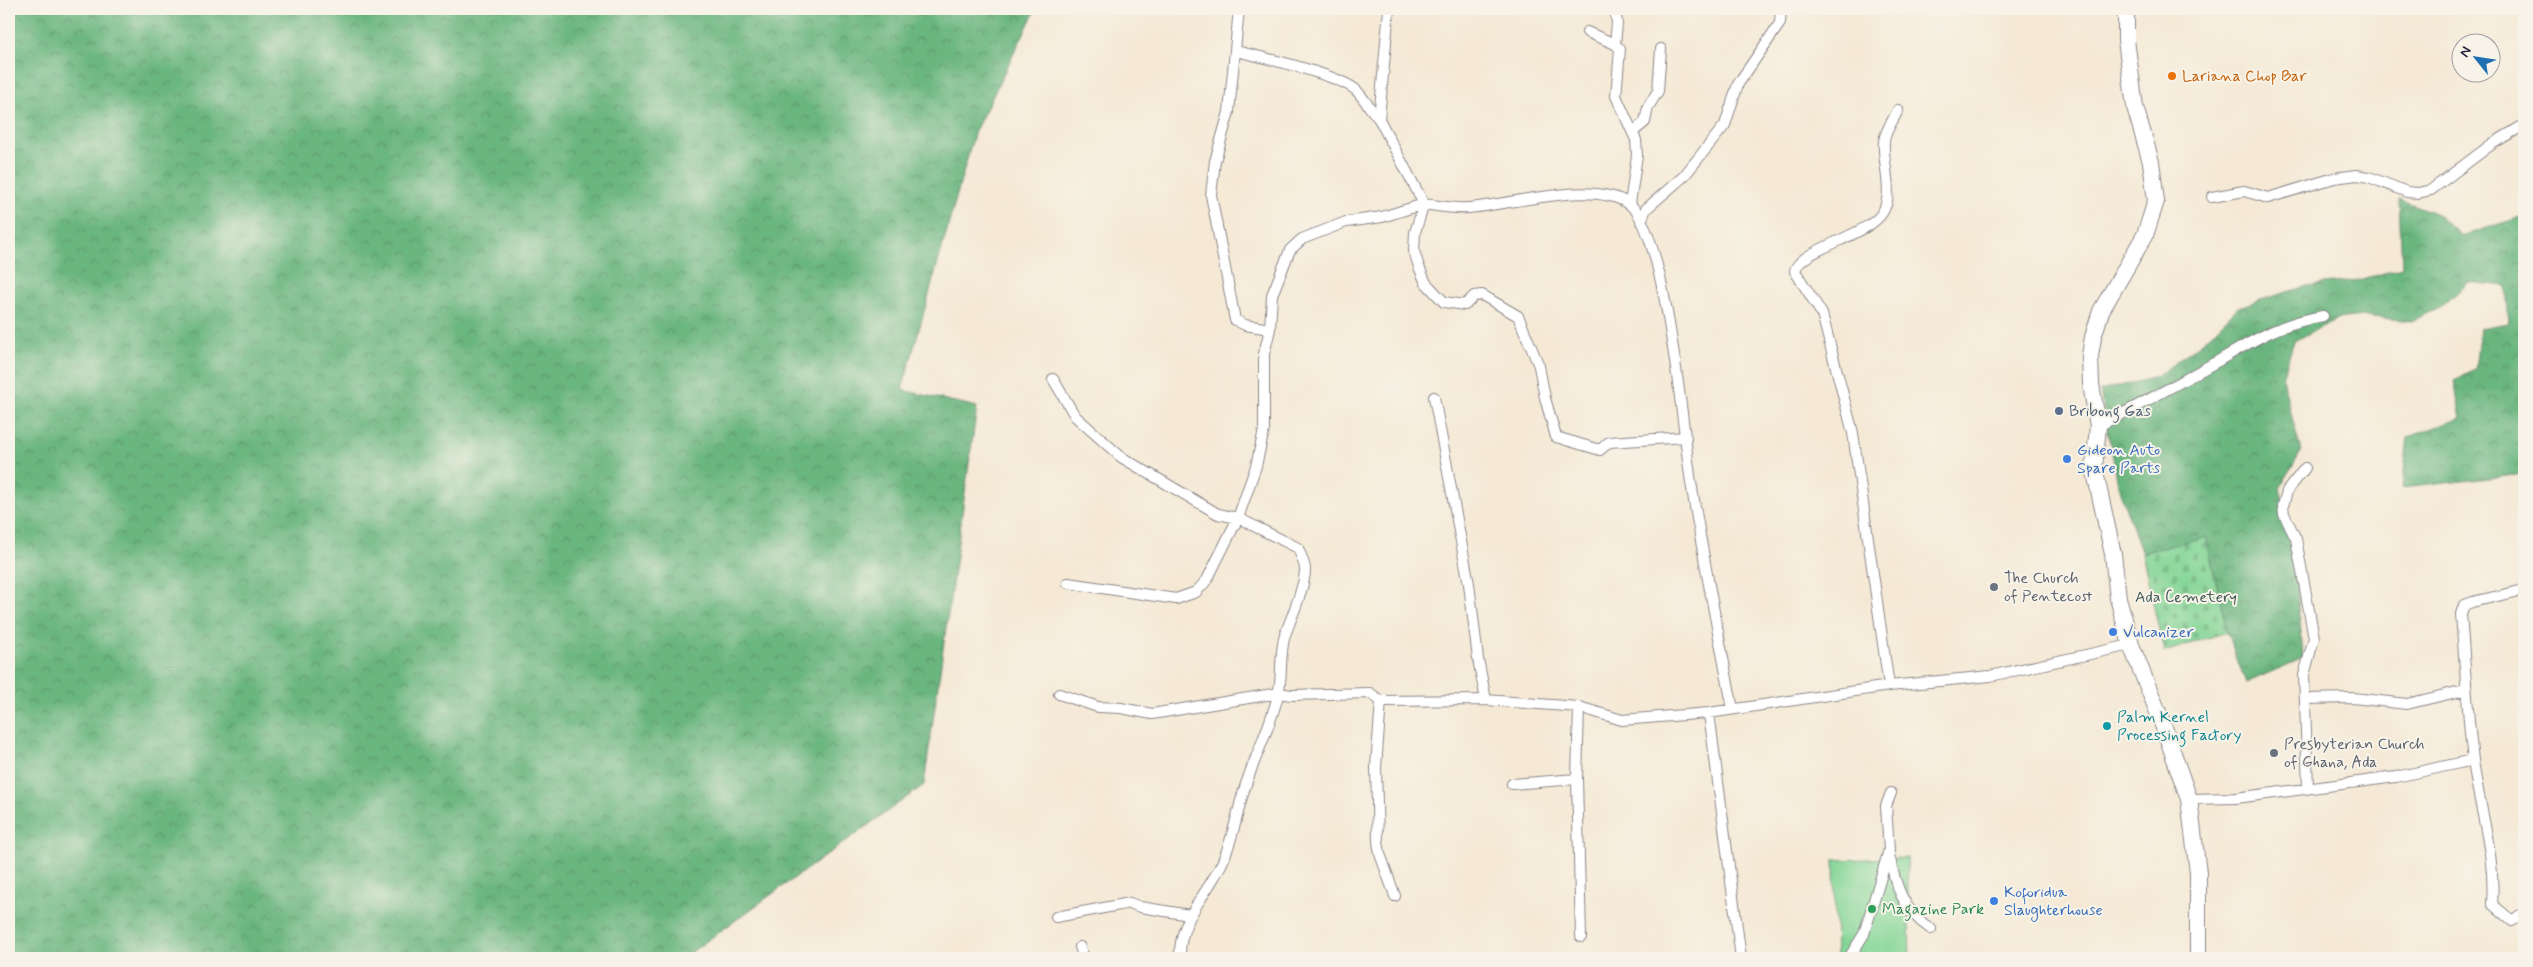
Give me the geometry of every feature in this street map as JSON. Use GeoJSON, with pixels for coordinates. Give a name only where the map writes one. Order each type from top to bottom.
{"type":"FeatureCollection","features":[{"type":"Feature","properties":{"kind":"main road"},"geometry":{"type":"LineString","coordinates":[[2126,9],[2126,40],[2135,107],[2151,162],[2156,202],[2146,235],[2101,311],[2093,337],[2090,356],[2091,384],[2098,426],[2094,468],[2113,554],[2118,598],[2131,645],[2189,799],[2198,874],[2198,958]]}},
{"type":"Feature","properties":{"kind":"street"},"geometry":{"type":"LineString","coordinates":[[1239,9],[1229,112],[1215,161],[1211,195],[1235,320],[1245,325],[1270,329]]}},
{"type":"Feature","properties":{"kind":"street"},"geometry":{"type":"LineString","coordinates":[[1379,119],[1389,9]]}},
{"type":"Feature","properties":{"kind":"street"},"geometry":{"type":"LineString","coordinates":[[1615,9],[1617,23],[1615,44]]}},
{"type":"Feature","properties":{"kind":"street"},"geometry":{"type":"LineString","coordinates":[[1641,221],[1646,209],[1684,176],[1725,125],[1738,84],[1780,23],[1781,9]]}},
{"type":"Feature","properties":{"kind":"street"},"geometry":{"type":"LineString","coordinates":[[1587,32],[1615,44],[1620,50],[1621,57],[1616,96],[1621,112],[1634,131],[1637,155],[1630,204]]}},
{"type":"Feature","properties":{"kind":"street"},"geometry":{"type":"LineString","coordinates":[[1634,131],[1645,122],[1648,107],[1658,92],[1661,50]]}},
{"type":"Feature","properties":{"kind":"street"},"geometry":{"type":"LineString","coordinates":[[1236,51],[1318,73],[1348,85],[1357,91],[1379,119],[1424,204],[1415,232],[1414,251],[1426,283],[1444,302],[1465,306],[1474,296],[1482,295],[1518,316],[1539,366],[1545,398],[1556,437],[1600,450],[1609,442],[1686,438]]}},
{"type":"Feature","properties":{"kind":"street"},"geometry":{"type":"LineString","coordinates":[[1889,686],[1853,433],[1822,314],[1795,271],[1800,261],[1874,222],[1883,212],[1887,199],[1884,140],[1898,110]]}},
{"type":"Feature","properties":{"kind":"street"},"geometry":{"type":"LineString","coordinates":[[2212,197],[2244,191],[2268,198],[2334,178],[2357,175],[2369,177],[2407,192],[2418,193],[2431,190],[2492,144],[2524,125]]}},
{"type":"Feature","properties":{"kind":"street"},"geometry":{"type":"LineString","coordinates":[[1068,583],[1176,599],[1196,592],[1207,580],[1238,518],[1256,466],[1264,430],[1264,354],[1270,329],[1272,295],[1284,261],[1296,243],[1346,222],[1382,218],[1424,204],[1467,208],[1566,194],[1595,193],[1630,204],[1641,221],[1653,254],[1666,309],[1701,541],[1732,709]]}},
{"type":"Feature","properties":{"kind":"street"},"geometry":{"type":"LineString","coordinates":[[2098,426],[2142,405],[2270,331],[2294,321],[2322,316]]}},
{"type":"Feature","properties":{"kind":"street"},"geometry":{"type":"LineString","coordinates":[[1053,378],[1075,416],[1120,456],[1218,514],[1238,518],[1298,548],[1305,570],[1292,619],[1285,635],[1281,654],[1279,693],[1246,784],[1232,838],[1221,865],[1190,915],[1180,946],[1180,958]]}},
{"type":"Feature","properties":{"kind":"street"},"geometry":{"type":"LineString","coordinates":[[1434,397],[1469,584],[1478,659],[1486,700]]}},
{"type":"Feature","properties":{"kind":"street"},"geometry":{"type":"LineString","coordinates":[[2305,468],[2287,491],[2283,506],[2284,514],[2296,539],[2314,638],[2304,675],[2308,788]]}},
{"type":"Feature","properties":{"kind":"street"},"geometry":{"type":"LineString","coordinates":[[2524,590],[2464,605],[2461,614],[2465,690],[2473,760],[2494,879],[2492,904],[2512,921],[2524,912]]}},
{"type":"Feature","properties":{"kind":"street"},"geometry":{"type":"LineString","coordinates":[[1059,694],[1098,707],[1121,708],[1152,714],[1279,693],[1291,695],[1370,693],[1381,701],[1486,700],[1579,707],[1622,720],[1709,713],[1889,686],[1990,676],[2131,645]]}},
{"type":"Feature","properties":{"kind":"street"},"geometry":{"type":"LineString","coordinates":[[2306,699],[2353,698],[2407,704],[2465,690]]}},
{"type":"Feature","properties":{"kind":"street"},"geometry":{"type":"LineString","coordinates":[[1381,701],[1376,767],[1378,841],[1380,854],[1395,896]]}},
{"type":"Feature","properties":{"kind":"street"},"geometry":{"type":"LineString","coordinates":[[1579,707],[1577,779],[1581,937]]}},
{"type":"Feature","properties":{"kind":"street"},"geometry":{"type":"LineString","coordinates":[[1709,713],[1721,814],[1732,874],[1741,958]]}},
{"type":"Feature","properties":{"kind":"street"},"geometry":{"type":"LineString","coordinates":[[2189,799],[2236,798],[2396,777],[2473,760]]}},
{"type":"Feature","properties":{"kind":"street"},"geometry":{"type":"LineString","coordinates":[[1512,784],[1577,779]]}},
{"type":"Feature","properties":{"kind":"street"},"geometry":{"type":"LineString","coordinates":[[1891,793],[1886,806],[1889,850],[1896,886],[1917,920],[1931,929]]}},
{"type":"Feature","properties":{"kind":"street"},"geometry":{"type":"LineString","coordinates":[[1849,958],[1864,934],[1889,850]]}},
{"type":"Feature","properties":{"kind":"street"},"geometry":{"type":"LineString","coordinates":[[1056,917],[1130,903],[1140,907],[1190,915]]}},
{"type":"Feature","properties":{"kind":"street"},"geometry":{"type":"LineString","coordinates":[[1080,947],[1084,958]]}},
{"type":"Feature","properties":{"kind":"green space"},"geometry":{"type":"Polygon","coordinates":[[[9,9],[1036,9],[975,131],[902,390],[977,407],[924,785],[683,958],[9,958],[9,9]]]}},
{"type":"Feature","properties":{"kind":"green space"},"geometry":{"type":"Polygon","coordinates":[[[2399,199],[2435,213],[2462,236],[2524,216],[2524,474],[2402,488],[2408,437],[2461,418],[2454,381],[2475,370],[2480,328],[2509,323],[2506,286],[2468,282],[2438,309],[2411,321],[2363,316],[2337,319],[2294,341],[2282,378],[2301,452],[2280,488],[2294,545],[2303,658],[2246,683],[2227,632],[2206,537],[2142,553],[2119,489],[2100,391],[2156,377],[2205,340],[2238,307],[2307,286],[2359,280],[2402,268],[2399,199]]]}},
{"type":"Feature","properties":{"kind":"green space","name":"Ada Cemetery"},"geometry":{"type":"Polygon","coordinates":[[[2206,537],[2227,632],[2164,652],[2142,553],[2206,537]]]}},
{"type":"Feature","properties":{"kind":"green space","name":"Magazine Park"},"geometry":{"type":"Polygon","coordinates":[[[1907,858],[1910,958],[1836,958],[1834,860],[1907,858]]]}},
{"type":"Feature","properties":{"kind":"place","name":"Lariana Chop Bar"},"geometry":{"type":"Point","coordinates":[2172,76]}},
{"type":"Feature","properties":{"kind":"place","name":"Bribong Gas"},"geometry":{"type":"Point","coordinates":[2059,411]}},
{"type":"Feature","properties":{"kind":"place","name":"Gideon Auto Spare Parts"},"geometry":{"type":"Point","coordinates":[2067,459]}},
{"type":"Feature","properties":{"kind":"place","name":"The Church of Pentecost"},"geometry":{"type":"Point","coordinates":[1994,587]}},
{"type":"Feature","properties":{"kind":"place","name":"Vulcanizer"},"geometry":{"type":"Point","coordinates":[2113,632]}},
{"type":"Feature","properties":{"kind":"place","name":"Palm Kernel Processing Factory"},"geometry":{"type":"Point","coordinates":[2107,726]}},
{"type":"Feature","properties":{"kind":"place","name":"Presbyterian Church of Ghana, Ada"},"geometry":{"type":"Point","coordinates":[2274,753]}},
{"type":"Feature","properties":{"kind":"place","name":"Koforidua Slaughterhouse"},"geometry":{"type":"Point","coordinates":[1994,901]}},
{"type":"Feature","properties":{"kind":"place","name":"Magazine Park"},"geometry":{"type":"Point","coordinates":[1872,909]}}]}
